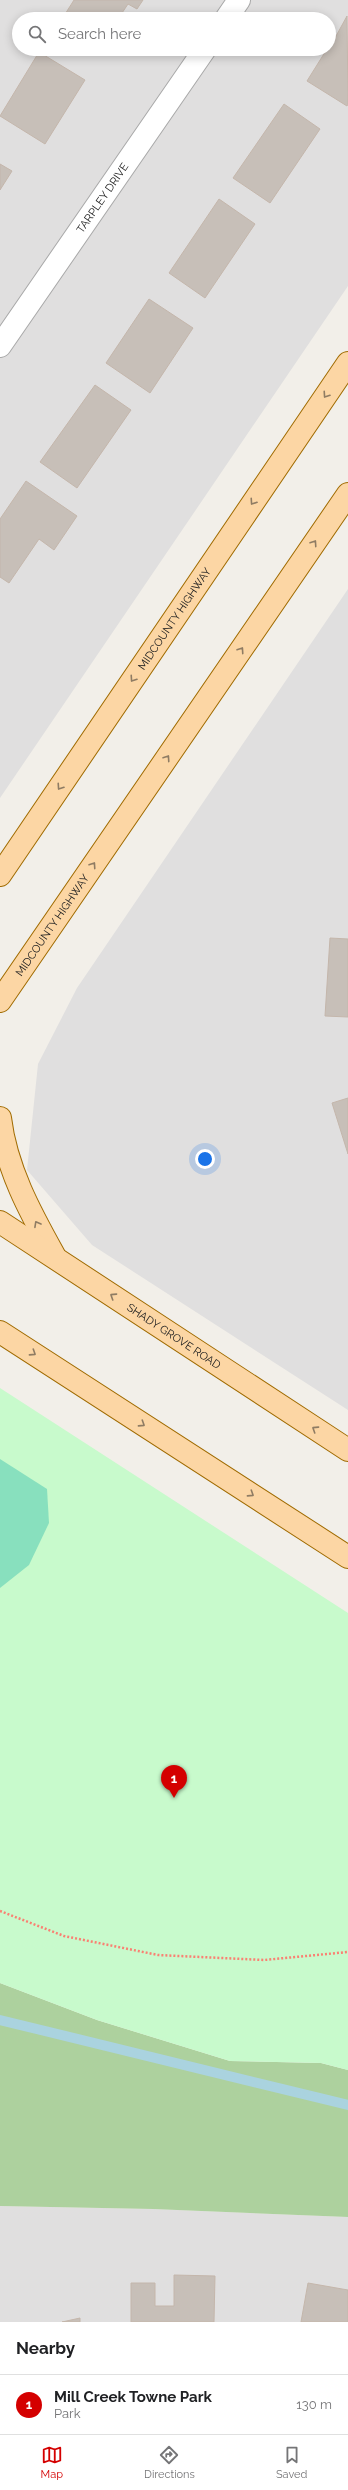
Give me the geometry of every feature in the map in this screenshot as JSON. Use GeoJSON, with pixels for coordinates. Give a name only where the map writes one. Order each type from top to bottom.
{"type":"FeatureCollection","features":[{"type":"Feature","properties":{"kind":"main road","name":"MIDCOUNTY HIGHWAY"},"geometry":{"type":"LineString","coordinates":[[0,875],[348,362]]}},
{"type":"Feature","properties":{"kind":"main road","name":"MIDCOUNTY HIGHWAY"},"geometry":{"type":"LineString","coordinates":[[0,1006],[348,494]]}},
{"type":"Feature","properties":{"kind":"main road"},"geometry":{"type":"LineString","coordinates":[[0,1118],[3,1141],[25,1204],[56,1258]]}},
{"type":"Feature","properties":{"kind":"main road","name":"SHADY GROVE ROAD"},"geometry":{"type":"LineString","coordinates":[[0,1222],[348,1450]]}},
{"type":"Feature","properties":{"kind":"main road"},"geometry":{"type":"LineString","coordinates":[[0,1332],[348,1557]]}},
{"type":"Feature","properties":{"kind":"street"},"geometry":{"type":"LineString","coordinates":[[231,12],[239,0]]}},
{"type":"Feature","properties":{"kind":"street","name":"TARPLEY DRIVE"},"geometry":{"type":"LineString","coordinates":[[0,346],[200,56]]}},
{"type":"Feature","properties":{"kind":"path"},"geometry":{"type":"LineString","coordinates":[[0,1912],[64,1936],[158,1955],[264,1960],[348,1952]]}},
{"type":"Feature","properties":{"kind":"shaded area"},"geometry":{"type":"Polygon","coordinates":[[[0,0],[348,0],[348,286],[0,798],[0,0]]]}},
{"type":"Feature","properties":{"kind":"shaded area"},"geometry":{"type":"Polygon","coordinates":[[[348,589],[348,1410],[92,1245],[27,1170],[38,1064],[77,988],[348,589]]]}},
{"type":"Feature","properties":{"kind":"shaded area"},"geometry":{"type":"Polygon","coordinates":[[[0,2206],[153,2209],[348,2217],[348,2322],[0,2322],[0,2206]]]}},
{"type":"Feature","properties":{"kind":"green space"},"geometry":{"type":"Polygon","coordinates":[[[0,1388],[348,1613],[348,2070],[321,2063],[230,2061],[97,2020],[0,1983],[0,1388]]]}},
{"type":"Feature","properties":{"kind":"green space"},"geometry":{"type":"Polygon","coordinates":[[[0,1459],[47,1489],[49,1523],[29,1565],[0,1588],[0,1459]]]}},
{"type":"Feature","properties":{"kind":"green space"},"geometry":{"type":"Polygon","coordinates":[[[0,1983],[97,2020],[230,2061],[321,2063],[348,2070],[348,2217],[153,2209],[0,2206],[0,1983]]]}},
{"type":"Feature","properties":{"kind":"building"},"geometry":{"type":"Polygon","coordinates":[[[74,0],[143,0],[137,9],[128,4],[123,12],[66,12],[74,0]]]}},
{"type":"Feature","properties":{"kind":"building"},"geometry":{"type":"Polygon","coordinates":[[[347,16],[347,106],[307,81],[323,56],[336,56],[336,36],[347,16]]]}},
{"type":"Feature","properties":{"kind":"building"},"geometry":{"type":"Polygon","coordinates":[[[37,56],[46,56],[85,80],[45,144],[0,116],[37,56]]]}},
{"type":"Feature","properties":{"kind":"building"},"geometry":{"type":"Polygon","coordinates":[[[284,104],[320,129],[270,203],[233,178],[284,104]]]}},
{"type":"Feature","properties":{"kind":"building"},"geometry":{"type":"Polygon","coordinates":[[[0,164],[12,171],[0,190],[0,164]]]}},
{"type":"Feature","properties":{"kind":"building"},"geometry":{"type":"Polygon","coordinates":[[[219,199],[255,224],[205,298],[169,273],[219,199]]]}},
{"type":"Feature","properties":{"kind":"building"},"geometry":{"type":"Polygon","coordinates":[[[149,299],[193,328],[150,393],[106,363],[149,299]]]}},
{"type":"Feature","properties":{"kind":"building"},"geometry":{"type":"Polygon","coordinates":[[[95,385],[131,410],[77,488],[40,462],[95,385]]]}},
{"type":"Feature","properties":{"kind":"building"},"geometry":{"type":"Polygon","coordinates":[[[26,481],[77,516],[54,550],[39,539],[9,583],[0,577],[0,519],[26,481]]]}},
{"type":"Feature","properties":{"kind":"building"},"geometry":{"type":"Polygon","coordinates":[[[330,938],[348,939],[348,1017],[325,1016],[330,938]]]}},
{"type":"Feature","properties":{"kind":"building"},"geometry":{"type":"Polygon","coordinates":[[[348,1098],[348,1154],[332,1103],[348,1098]]]}},
{"type":"Feature","properties":{"kind":"building"},"geometry":{"type":"Polygon","coordinates":[[[174,2275],[215,2276],[214,2322],[131,2322],[131,2283],[155,2283],[155,2306],[174,2306],[174,2275]]]}},
{"type":"Feature","properties":{"kind":"building"},"geometry":{"type":"Polygon","coordinates":[[[308,2283],[348,2290],[348,2322],[301,2322],[308,2283]]]}},
{"type":"Feature","properties":{"kind":"building"},"geometry":{"type":"Polygon","coordinates":[[[80,2318],[80,2322],[62,2322],[80,2318]]]}},
{"type":"Feature","properties":{"kind":"waterway"},"geometry":{"type":"LineString","coordinates":[[0,2020],[348,2105]]}},
{"type":"Feature","properties":{"kind":"place","name":"Mill Creek Towne Park"},"geometry":{"type":"Point","coordinates":[174,1798]}}]}
